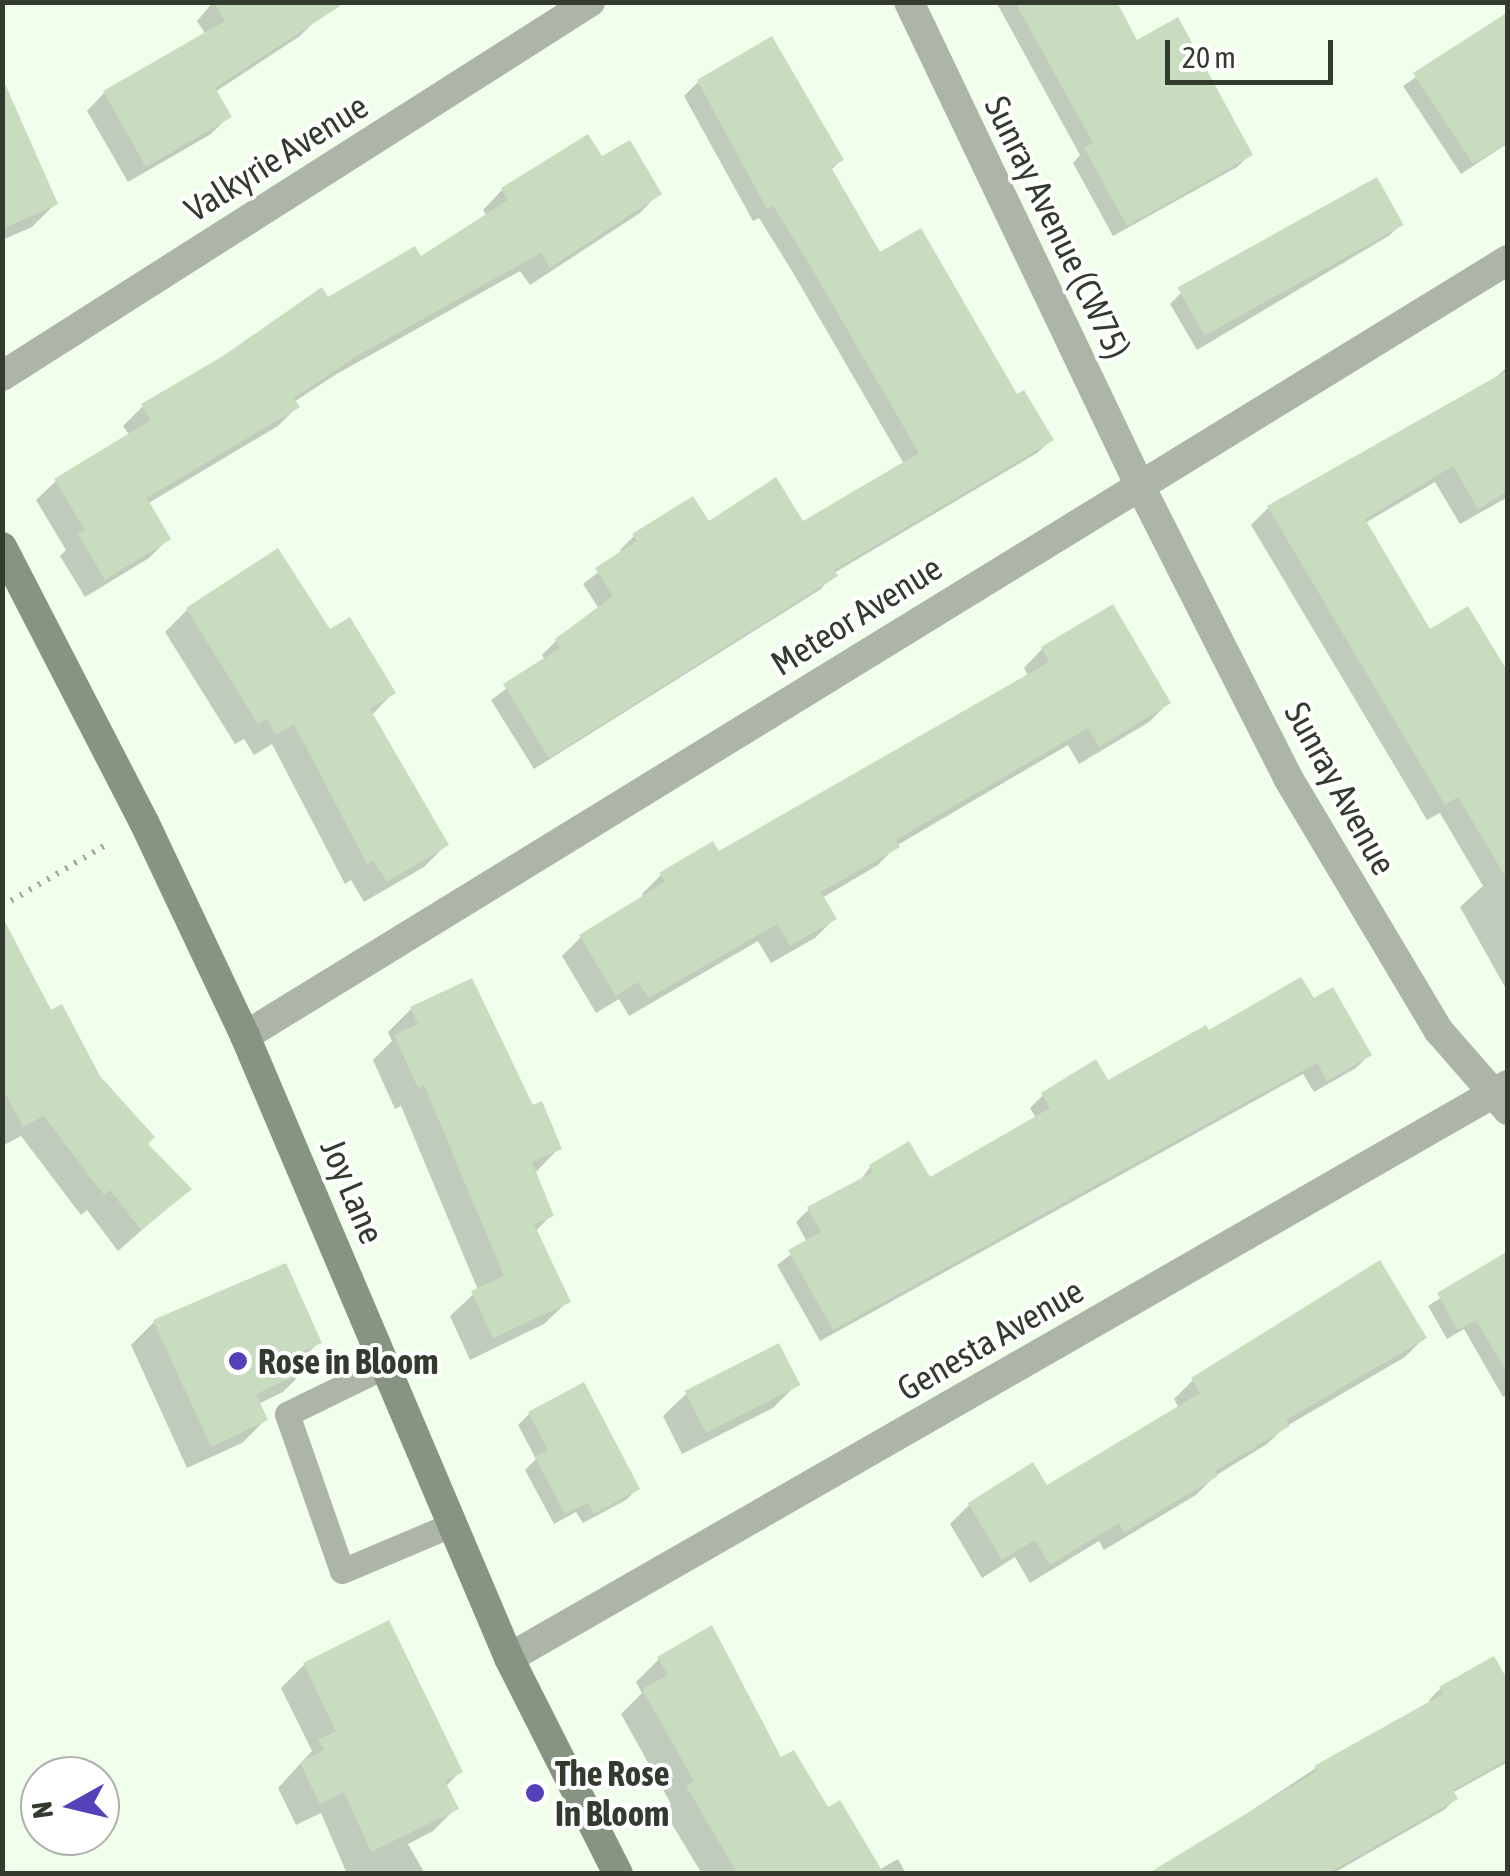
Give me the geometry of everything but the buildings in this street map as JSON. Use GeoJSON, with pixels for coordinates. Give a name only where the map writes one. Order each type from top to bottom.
{"type":"FeatureCollection","features":[{"type":"Feature","properties":{"kind":"street","name":"Valkyrie Avenue"},"geometry":{"type":"LineString","coordinates":[[2,376],[590,2]]}},
{"type":"Feature","properties":{"kind":"street","name":"Sunray Avenue (CW75)"},"geometry":{"type":"LineString","coordinates":[[910,2],[1140,484]]}},
{"type":"Feature","properties":{"kind":"street","name":"Meteor Avenue"},"geometry":{"type":"LineString","coordinates":[[245,1036],[1508,260]]}},
{"type":"Feature","properties":{"kind":"street","name":"Sunray Avenue"},"geometry":{"type":"LineString","coordinates":[[1140,484],[1288,778],[1439,1030],[1504,1095]]}},
{"type":"Feature","properties":{"kind":"street","name":"Joy Lane"},"geometry":{"type":"LineString","coordinates":[[2,547],[144,822],[245,1036],[509,1658],[618,1874]]}},
{"type":"Feature","properties":{"kind":"street","name":"Genesta Avenue"},"geometry":{"type":"LineString","coordinates":[[509,1658],[1504,1095]]}},
{"type":"Feature","properties":{"kind":"lane"},"geometry":{"type":"LineString","coordinates":[[387,1365],[287,1414],[342,1571],[451,1525]]}},
{"type":"Feature","properties":{"kind":"path"},"geometry":{"type":"LineString","coordinates":[[2,906],[144,822]]}},
{"type":"Feature","properties":{"kind":"place","name":"Rose in Bloom"},"geometry":{"type":"Point","coordinates":[238,1361]}},
{"type":"Feature","properties":{"kind":"place","name":"The Rose In Bloom"},"geometry":{"type":"Point","coordinates":[535,1793]}}]}
